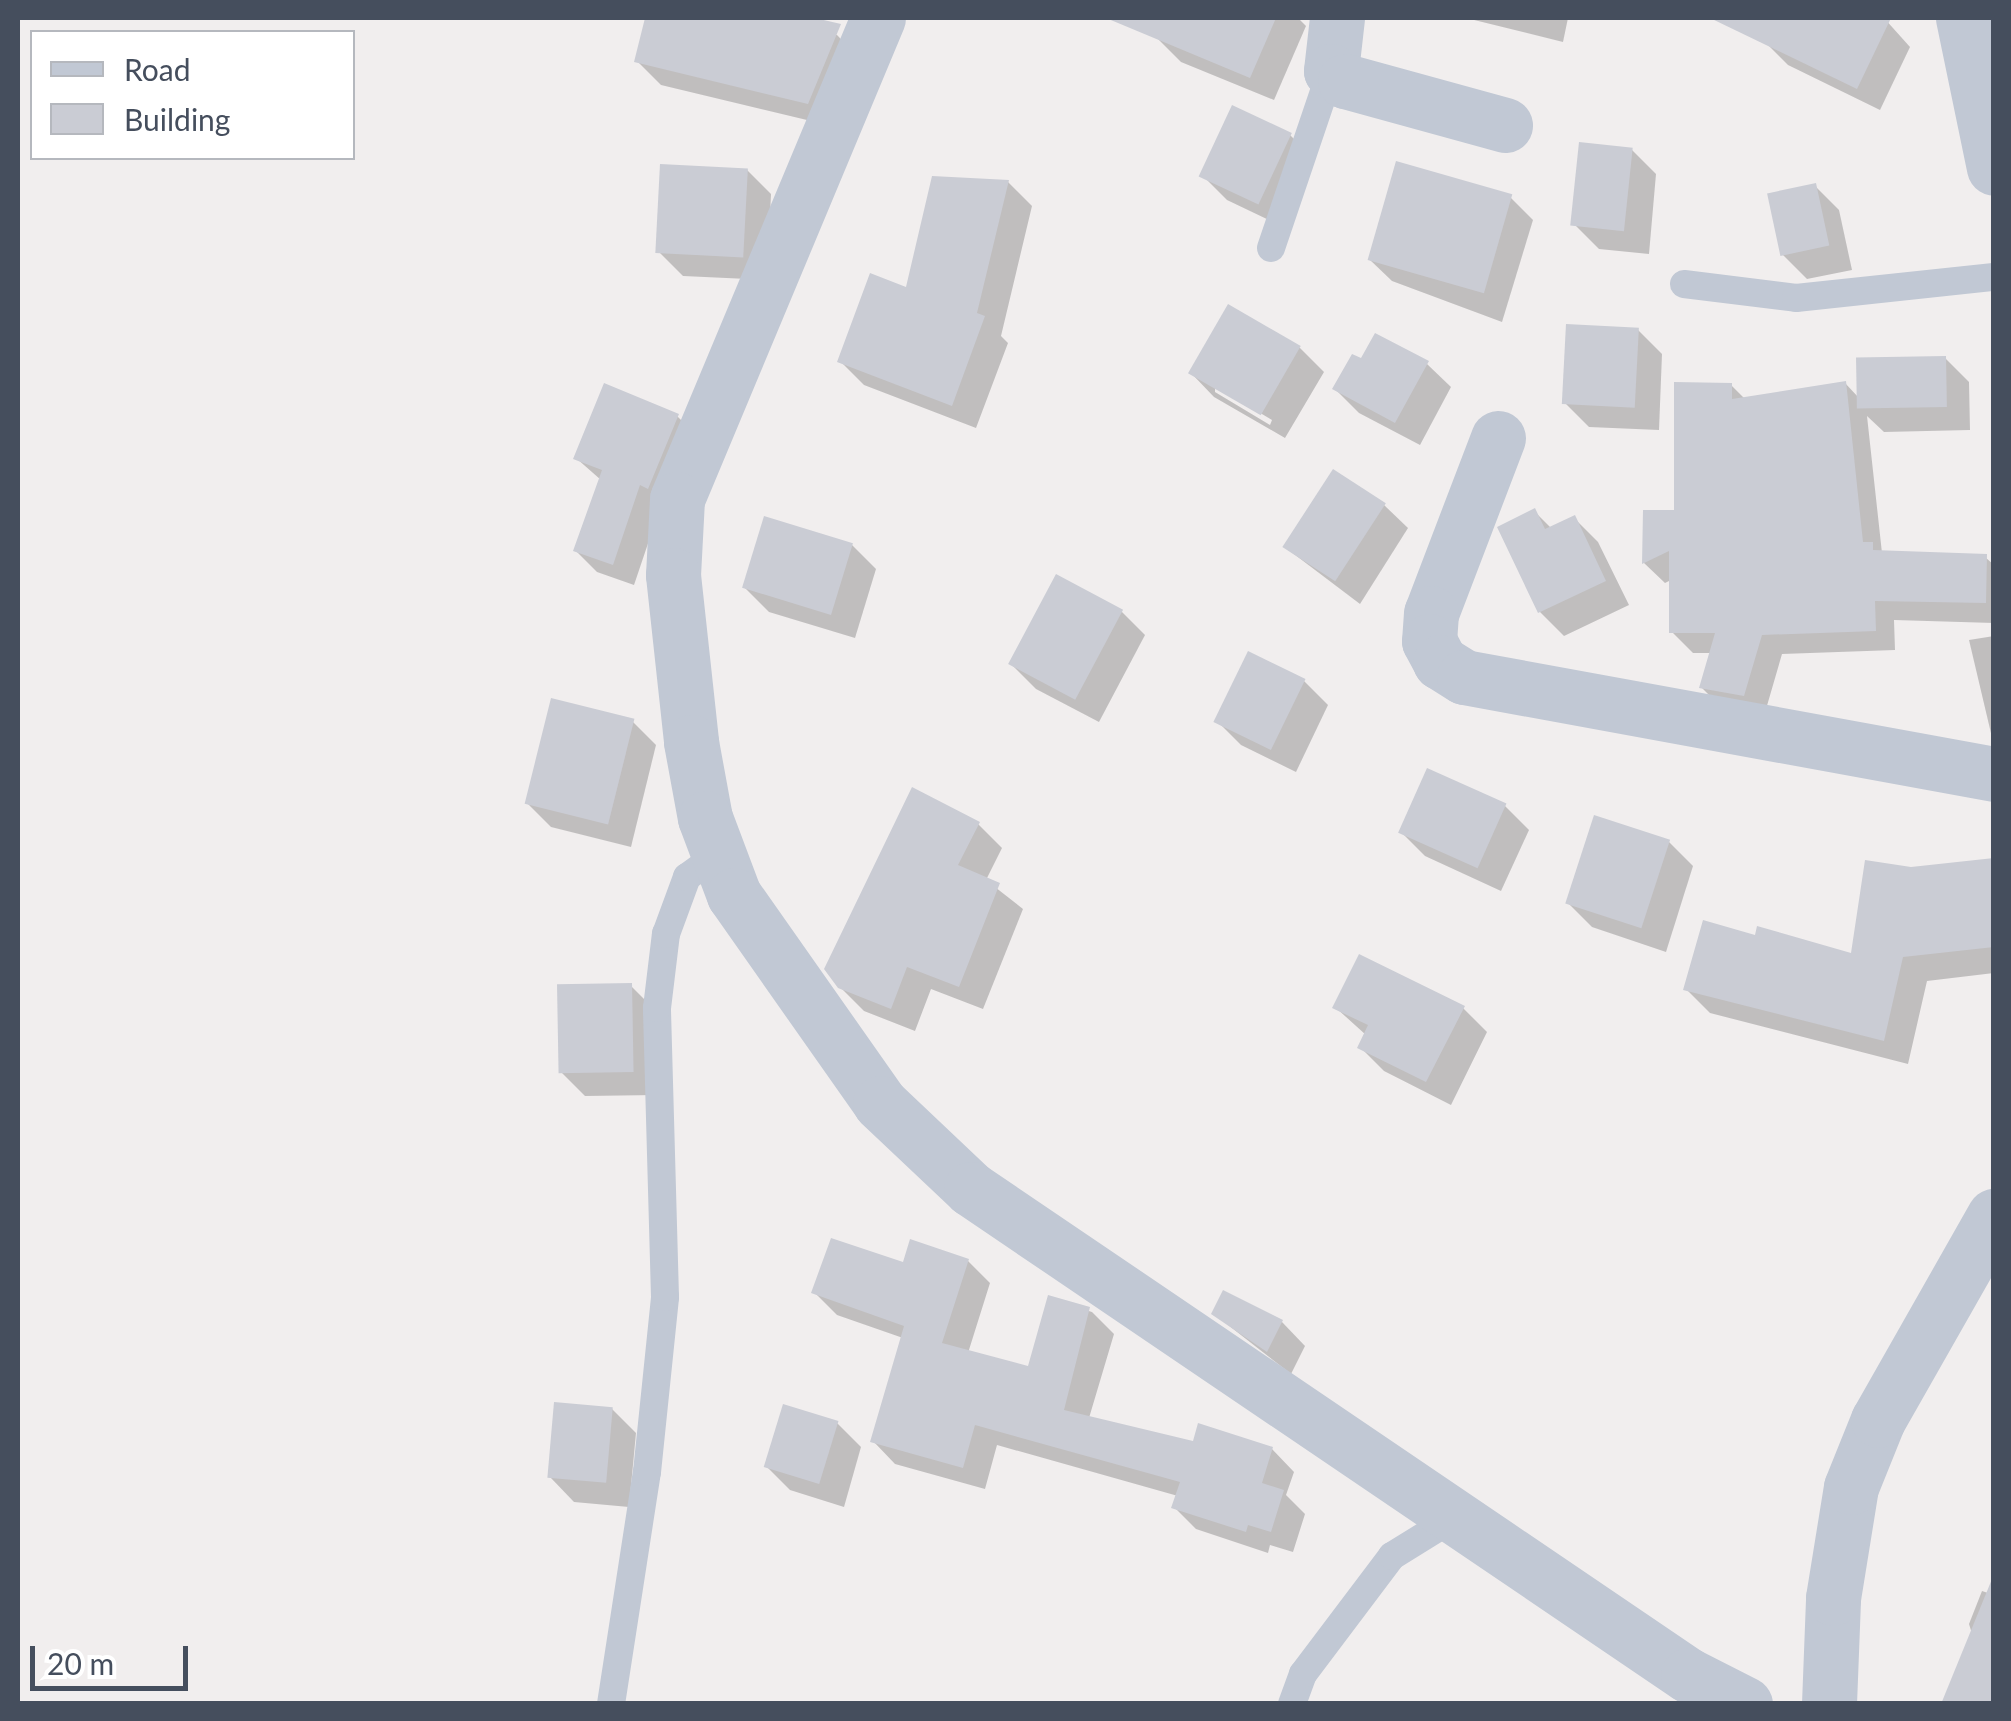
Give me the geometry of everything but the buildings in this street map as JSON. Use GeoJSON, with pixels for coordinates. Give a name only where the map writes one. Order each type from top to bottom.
{"type":"FeatureCollection","features":[{"type":"Feature","properties":{"kind":"street"},"geometry":{"type":"LineString","coordinates":[[878,18],[677,499],[673,576],[690,742],[718,854],[734,895],[824,1025],[924,1151],[1688,1674],[1746,1704]]}},
{"type":"Feature","properties":{"kind":"street"},"geometry":{"type":"LineString","coordinates":[[1337,18],[1330,71],[1346,81],[1506,125]]}},
{"type":"Feature","properties":{"kind":"street"},"geometry":{"type":"LineString","coordinates":[[1963,18],[1994,168]]}},
{"type":"Feature","properties":{"kind":"street"},"geometry":{"type":"LineString","coordinates":[[1498,438],[1430,613],[1429,640],[1440,662],[1464,677],[1994,774]]}},
{"type":"Feature","properties":{"kind":"street"},"geometry":{"type":"LineString","coordinates":[[1830,1704],[1833,1598],[1851,1488],[1878,1420],[1994,1216]]}},
{"type":"Feature","properties":{"kind":"lane"},"geometry":{"type":"LineString","coordinates":[[1271,248],[1330,71]]}},
{"type":"Feature","properties":{"kind":"lane"},"geometry":{"type":"LineString","coordinates":[[1684,284],[1796,298],[1994,277]]}},
{"type":"Feature","properties":{"kind":"lane"},"geometry":{"type":"LineString","coordinates":[[611,1704],[647,1472],[665,1297],[656,1008],[666,934],[688,876],[718,854]]}},
{"type":"Feature","properties":{"kind":"lane"},"geometry":{"type":"LineString","coordinates":[[1292,1704],[1303,1674],[1392,1556],[1455,1517]]}}]}
